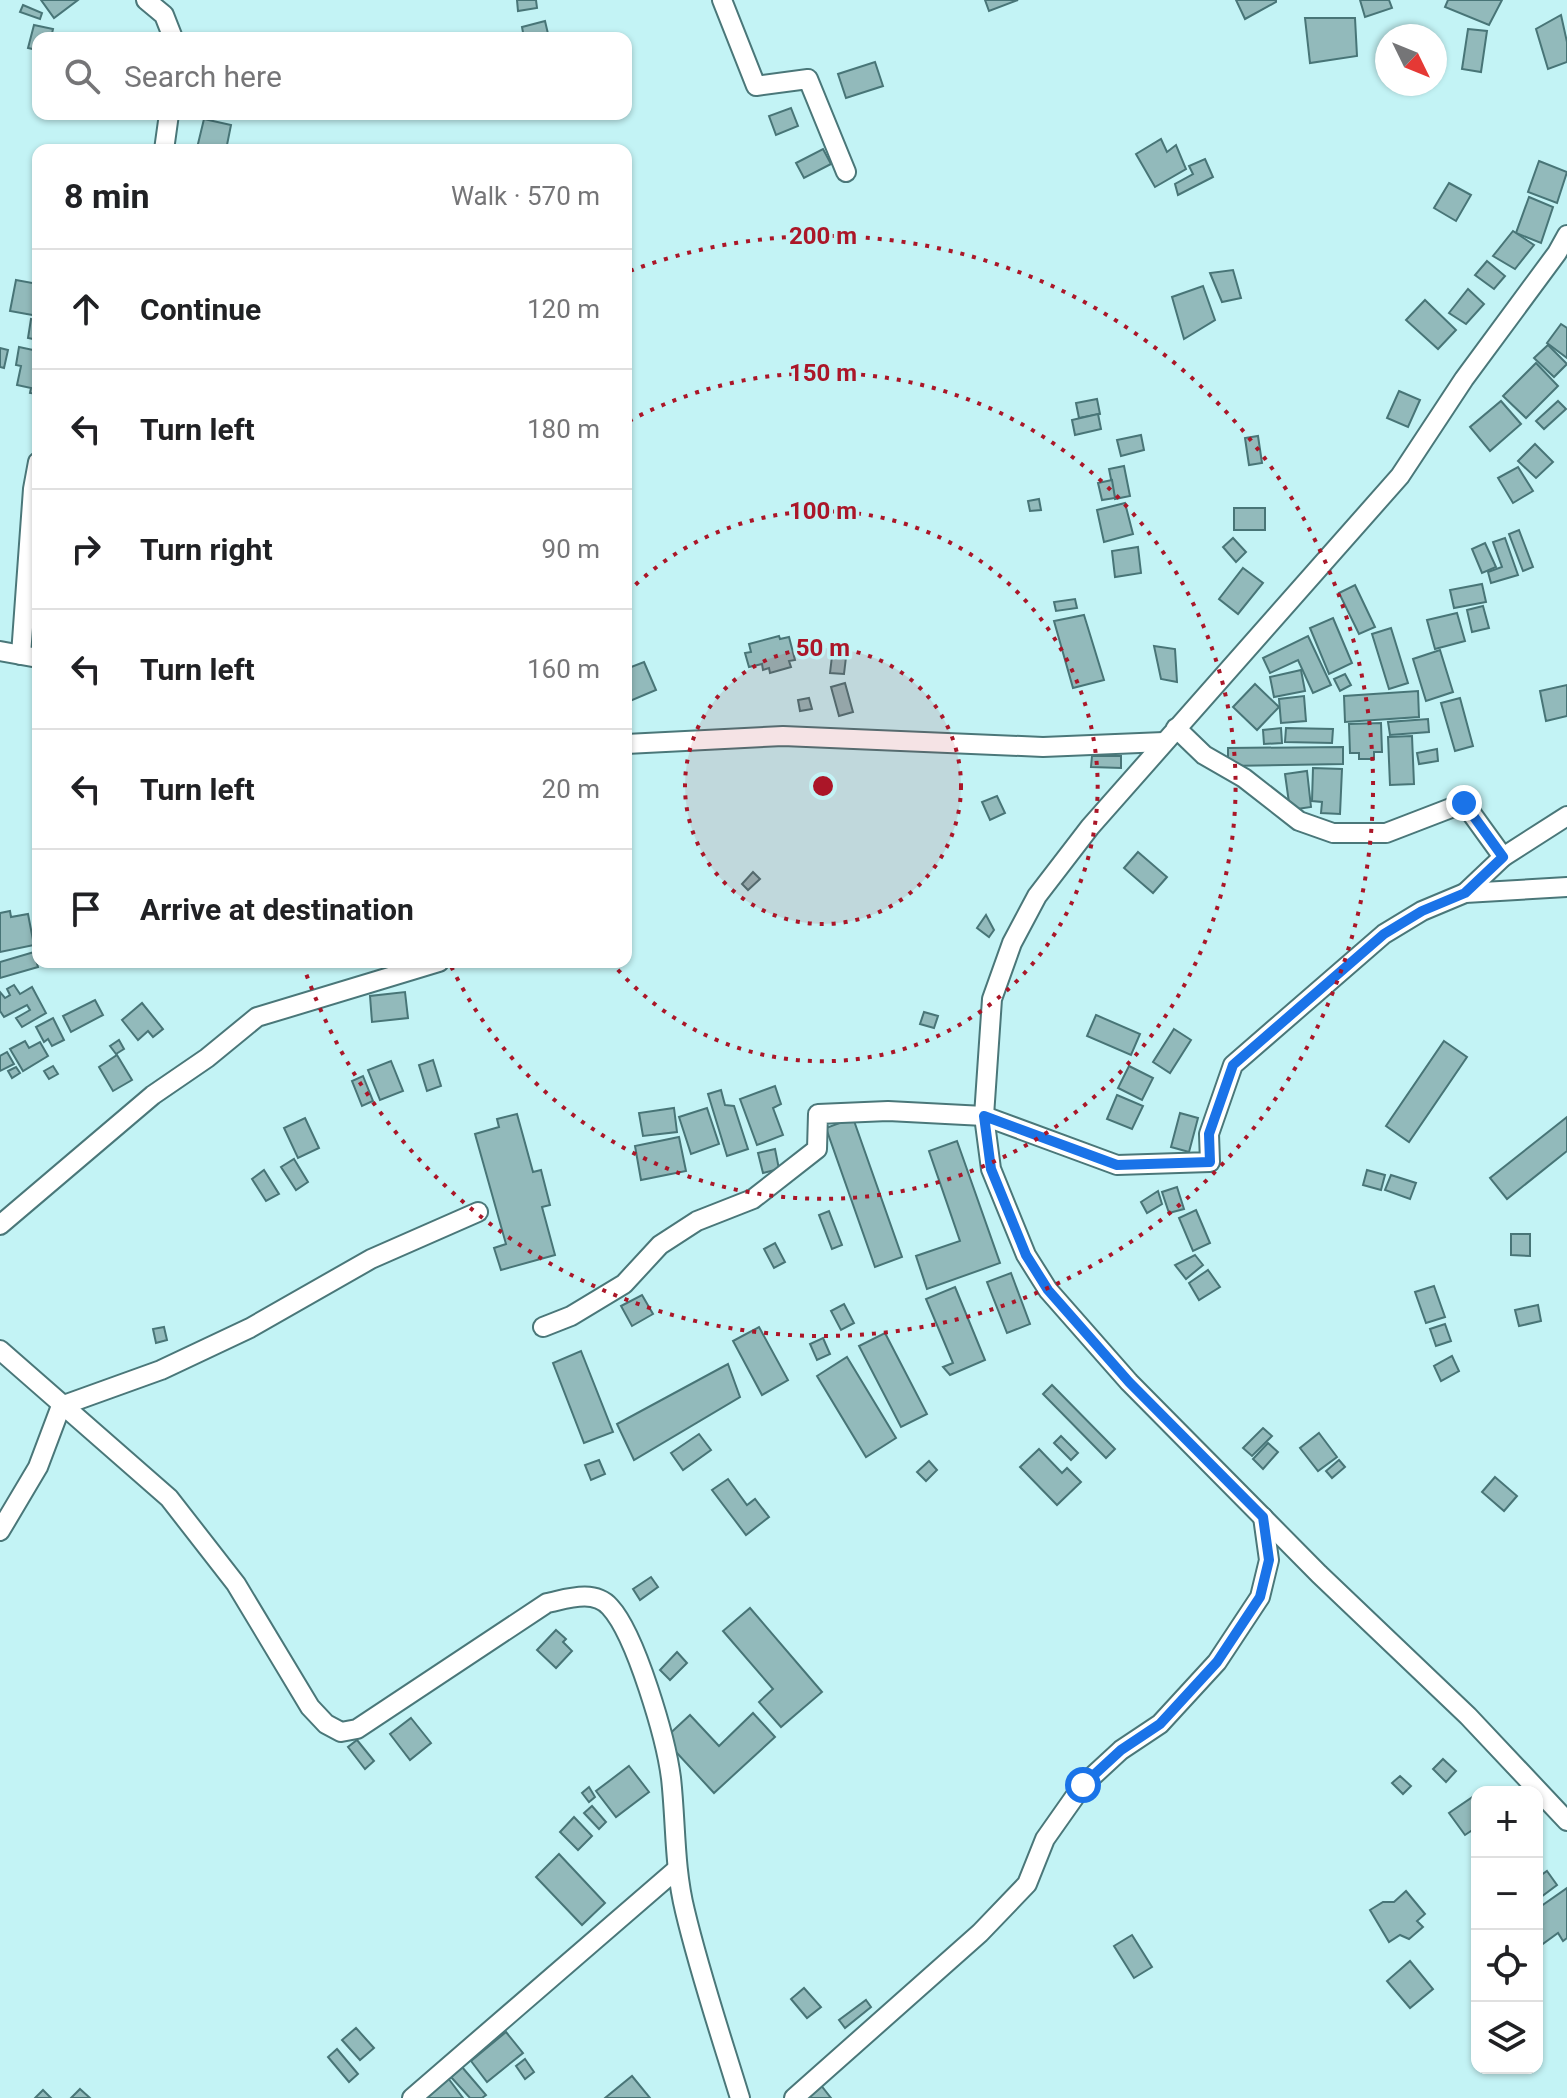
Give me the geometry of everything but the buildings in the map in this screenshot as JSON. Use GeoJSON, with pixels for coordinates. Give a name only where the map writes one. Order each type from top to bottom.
{"type":"FeatureCollection","features":[{"type":"Feature","properties":{"kind":"street"},"geometry":{"type":"LineString","coordinates":[[146,0],[164,15],[171,32]]}},
{"type":"Feature","properties":{"kind":"street"},"geometry":{"type":"LineString","coordinates":[[722,0],[756,86],[808,79],[846,172]]}},
{"type":"Feature","properties":{"kind":"street"},"geometry":{"type":"LineString","coordinates":[[165,144],[168,120]]}},
{"type":"Feature","properties":{"kind":"street"},"geometry":{"type":"LineString","coordinates":[[1567,235],[1464,379],[1400,476],[1170,735],[1037,896],[1012,943],[992,999],[984,1116],[991,1169],[1026,1255],[1048,1290],[1129,1382],[1468,1716],[1567,1821]]}},
{"type":"Feature","properties":{"kind":"street"},"geometry":{"type":"LineString","coordinates":[[0,651],[29,657],[32,531]]}},
{"type":"Feature","properties":{"kind":"street"},"geometry":{"type":"LineString","coordinates":[[632,744],[783,736],[1043,747],[1170,735],[1244,778],[1299,821],[1333,833],[1386,833],[1464,803],[1503,857]]}},
{"type":"Feature","properties":{"kind":"street"},"geometry":{"type":"LineString","coordinates":[[1465,893],[1503,857],[1567,816]]}},
{"type":"Feature","properties":{"kind":"street"},"geometry":{"type":"LineString","coordinates":[[543,1327],[571,1316],[624,1284],[660,1245],[697,1221],[753,1199],[784,1175],[817,1149],[818,1114],[888,1111],[984,1116],[1117,1165],[1210,1162],[1209,1134],[1233,1065],[1384,934],[1422,911],[1465,893],[1567,887]]}},
{"type":"Feature","properties":{"kind":"street"},"geometry":{"type":"LineString","coordinates":[[0,1225],[153,1095],[207,1058],[257,1017],[419,968]]}},
{"type":"Feature","properties":{"kind":"street"},"geometry":{"type":"LineString","coordinates":[[0,1531],[38,1467],[61,1406],[161,1370],[250,1328],[371,1259],[478,1212]]}},
{"type":"Feature","properties":{"kind":"street"},"geometry":{"type":"LineString","coordinates":[[0,1350],[169,1498],[236,1584],[310,1707],[326,1724],[341,1732],[357,1729],[547,1603],[595,1597],[609,1605],[629,1636],[644,1676],[661,1739],[670,1774],[677,1869],[685,1911],[740,2098]]}},
{"type":"Feature","properties":{"kind":"street"},"geometry":{"type":"LineString","coordinates":[[794,2098],[980,1933],[1027,1884],[1045,1839],[1083,1785],[1121,1750],[1160,1724],[1217,1662],[1260,1597],[1269,1560],[1263,1517]]}},
{"type":"Feature","properties":{"kind":"street"},"geometry":{"type":"LineString","coordinates":[[412,2098],[677,1869]]}},
{"type":"Feature","properties":{"kind":"route"},"geometry":{"type":"LineString","coordinates":[[1083,1785],[1121,1750],[1160,1724],[1217,1662],[1260,1597],[1269,1560],[1263,1517],[1129,1382],[1048,1290],[1026,1255],[991,1169],[984,1116],[1117,1165],[1210,1162],[1209,1134],[1233,1065],[1384,934],[1422,911],[1465,893],[1503,857],[1464,803]]}}]}
